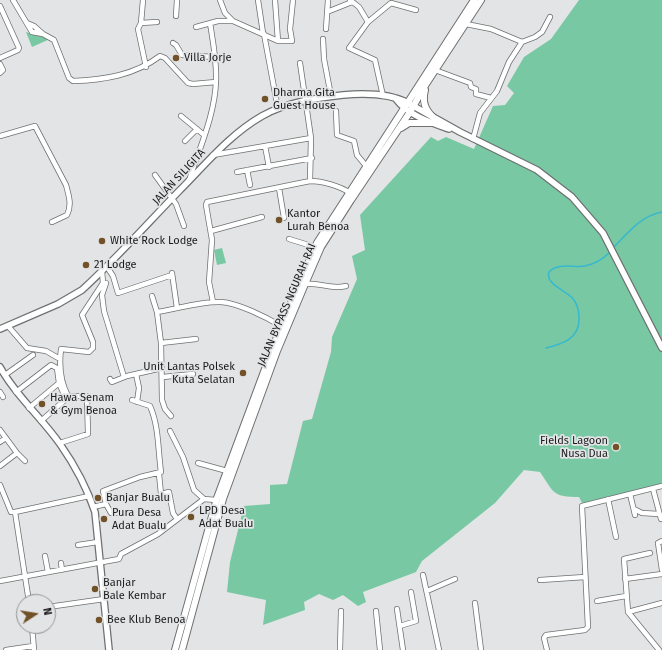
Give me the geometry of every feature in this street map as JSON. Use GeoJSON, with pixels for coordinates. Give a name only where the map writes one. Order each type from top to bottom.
{"type":"FeatureCollection","features":[{"type":"Feature","properties":{"kind":"highway","name":"JALAN BYPASS NGURAH RAI"},"geometry":{"type":"LineString","coordinates":[[175,650],[222,499],[277,351],[304,284],[326,240],[399,129],[409,108],[474,0]]}},
{"type":"Feature","properties":{"kind":"highway","name":"JALAN BYPASS NGURAH RAI"},"geometry":{"type":"LineString","coordinates":[[182,650],[216,500],[281,326],[315,247],[367,166],[436,70],[481,0]]}},
{"type":"Feature","properties":{"kind":"highway"},"geometry":{"type":"LineString","coordinates":[[399,129],[409,123],[433,121],[424,106],[423,98],[426,84]]}},
{"type":"Feature","properties":{"kind":"main road","name":"JALAN SILIGITA"},"geometry":{"type":"LineString","coordinates":[[0,329],[77,294],[104,269],[213,155],[238,133],[261,116],[278,108],[306,100],[331,96],[360,94],[396,98],[409,108],[433,121],[474,138],[537,170],[556,184],[588,215],[610,245],[662,348]]}},
{"type":"Feature","properties":{"kind":"main road"},"geometry":{"type":"LineString","coordinates":[[0,367],[3,375],[16,392],[60,443],[89,496],[93,508],[101,563],[109,650]]}},
{"type":"Feature","properties":{"kind":"street"},"geometry":{"type":"LineString","coordinates":[[13,0],[27,23],[34,26],[42,34],[54,40],[69,78],[73,81],[92,80],[120,75],[146,67],[160,56],[163,57],[188,83],[216,82]]}},
{"type":"Feature","properties":{"kind":"street"},"geometry":{"type":"LineString","coordinates":[[143,0],[141,23],[138,31],[146,67]]}},
{"type":"Feature","properties":{"kind":"street"},"geometry":{"type":"LineString","coordinates":[[176,16],[177,0]]}},
{"type":"Feature","properties":{"kind":"street"},"geometry":{"type":"LineString","coordinates":[[220,0],[225,13],[233,21]]}},
{"type":"Feature","properties":{"kind":"street"},"geometry":{"type":"LineString","coordinates":[[258,0],[278,108]]}},
{"type":"Feature","properties":{"kind":"street"},"geometry":{"type":"LineString","coordinates":[[275,0],[278,41]]}},
{"type":"Feature","properties":{"kind":"street"},"geometry":{"type":"LineString","coordinates":[[196,27],[218,21],[233,21],[264,33],[278,41],[292,41],[290,29],[293,0]]}},
{"type":"Feature","properties":{"kind":"street"},"geometry":{"type":"LineString","coordinates":[[326,29],[328,0]]}},
{"type":"Feature","properties":{"kind":"street"},"geometry":{"type":"LineString","coordinates":[[327,12],[351,1],[359,7],[368,22]]}},
{"type":"Feature","properties":{"kind":"street"},"geometry":{"type":"LineString","coordinates":[[383,96],[376,60],[348,48],[368,22],[381,13],[391,3],[416,10]]}},
{"type":"Feature","properties":{"kind":"street"},"geometry":{"type":"LineString","coordinates":[[0,6],[19,48],[18,50],[0,58]]}},
{"type":"Feature","properties":{"kind":"street"},"geometry":{"type":"LineString","coordinates":[[474,138],[480,113],[502,80],[509,62],[522,42],[539,36],[550,17]]}},
{"type":"Feature","properties":{"kind":"street"},"geometry":{"type":"LineString","coordinates":[[141,23],[157,22]]}},
{"type":"Feature","properties":{"kind":"street"},"geometry":{"type":"LineString","coordinates":[[188,181],[204,135],[216,82],[215,57],[210,23]]}},
{"type":"Feature","properties":{"kind":"street"},"geometry":{"type":"LineString","coordinates":[[466,24],[491,29],[522,42]]}},
{"type":"Feature","properties":{"kind":"street"},"geometry":{"type":"LineString","coordinates":[[323,39],[324,60],[331,96]]}},
{"type":"Feature","properties":{"kind":"street"},"geometry":{"type":"LineString","coordinates":[[173,43],[182,55],[215,57]]}},
{"type":"Feature","properties":{"kind":"street"},"geometry":{"type":"LineString","coordinates":[[300,63],[311,138],[312,158],[310,181]]}},
{"type":"Feature","properties":{"kind":"street"},"geometry":{"type":"LineString","coordinates":[[0,64],[3,70],[0,73]]}},
{"type":"Feature","properties":{"kind":"street"},"geometry":{"type":"LineString","coordinates":[[436,70],[470,83],[471,87],[476,89],[476,94],[491,98]]}},
{"type":"Feature","properties":{"kind":"street"},"geometry":{"type":"LineString","coordinates":[[336,111],[337,135],[354,141],[357,155],[367,166]]}},
{"type":"Feature","properties":{"kind":"street"},"geometry":{"type":"LineString","coordinates":[[182,116],[204,135]]}},
{"type":"Feature","properties":{"kind":"street"},"geometry":{"type":"LineString","coordinates":[[0,136],[35,126],[66,185],[69,195],[70,206],[67,215],[52,222]]}},
{"type":"Feature","properties":{"kind":"street"},"geometry":{"type":"LineString","coordinates":[[185,141],[197,129]]}},
{"type":"Feature","properties":{"kind":"street"},"geometry":{"type":"LineString","coordinates":[[213,155],[311,138]]}},
{"type":"Feature","properties":{"kind":"street"},"geometry":{"type":"LineString","coordinates":[[265,146],[269,167]]}},
{"type":"Feature","properties":{"kind":"street"},"geometry":{"type":"LineString","coordinates":[[237,172],[312,158]]}},
{"type":"Feature","properties":{"kind":"street"},"geometry":{"type":"LineString","coordinates":[[247,170],[250,184]]}},
{"type":"Feature","properties":{"kind":"street"},"geometry":{"type":"LineString","coordinates":[[155,175],[176,204],[184,226]]}},
{"type":"Feature","properties":{"kind":"street"},"geometry":{"type":"LineString","coordinates":[[213,302],[209,282],[212,240],[206,205],[207,202],[310,181],[320,182],[345,190],[350,194]]}},
{"type":"Feature","properties":{"kind":"street"},"geometry":{"type":"LineString","coordinates":[[279,188],[284,218]]}},
{"type":"Feature","properties":{"kind":"street"},"geometry":{"type":"LineString","coordinates":[[211,231],[262,217]]}},
{"type":"Feature","properties":{"kind":"street"},"geometry":{"type":"LineString","coordinates":[[289,239],[315,247]]}},
{"type":"Feature","properties":{"kind":"street"},"geometry":{"type":"LineString","coordinates":[[104,269],[112,276],[118,293],[172,274],[177,308]]}},
{"type":"Feature","properties":{"kind":"street"},"geometry":{"type":"LineString","coordinates":[[60,443],[88,434],[87,397],[84,395],[68,396],[63,387],[60,359],[61,349],[89,352],[93,348],[93,342],[82,315],[103,283],[104,269]]}},
{"type":"Feature","properties":{"kind":"street"},"geometry":{"type":"LineString","coordinates":[[104,269],[106,280],[102,295],[104,311],[124,377]]}},
{"type":"Feature","properties":{"kind":"street"},"geometry":{"type":"LineString","coordinates":[[304,284],[317,283],[332,288],[346,286]]}},
{"type":"Feature","properties":{"kind":"street"},"geometry":{"type":"LineString","coordinates":[[152,296],[157,312],[161,343],[163,377],[162,400],[165,410],[171,416]]}},
{"type":"Feature","properties":{"kind":"street"},"geometry":{"type":"LineString","coordinates":[[157,312],[213,302],[228,303],[245,309],[281,326]]}},
{"type":"Feature","properties":{"kind":"street"},"geometry":{"type":"LineString","coordinates":[[8,326],[27,348],[46,351],[60,359]]}},
{"type":"Feature","properties":{"kind":"street"},"geometry":{"type":"LineString","coordinates":[[161,343],[196,339]]}},
{"type":"Feature","properties":{"kind":"street"},"geometry":{"type":"LineString","coordinates":[[3,375],[33,355]]}},
{"type":"Feature","properties":{"kind":"street"},"geometry":{"type":"LineString","coordinates":[[16,392],[51,365],[56,368],[59,383],[66,399],[41,421]]}},
{"type":"Feature","properties":{"kind":"street"},"geometry":{"type":"LineString","coordinates":[[110,379],[112,382],[124,377],[162,368]]}},
{"type":"Feature","properties":{"kind":"street"},"geometry":{"type":"LineString","coordinates":[[136,374],[138,388],[134,401],[150,406],[154,418],[161,472],[159,474],[162,494],[169,492],[173,513],[177,520]]}},
{"type":"Feature","properties":{"kind":"street"},"geometry":{"type":"LineString","coordinates":[[163,377],[193,374]]}},
{"type":"Feature","properties":{"kind":"street"},"geometry":{"type":"LineString","coordinates":[[29,408],[59,383]]}},
{"type":"Feature","properties":{"kind":"street"},"geometry":{"type":"LineString","coordinates":[[0,392],[3,397]]}},
{"type":"Feature","properties":{"kind":"street"},"geometry":{"type":"LineString","coordinates":[[0,430],[25,461]]}},
{"type":"Feature","properties":{"kind":"street"},"geometry":{"type":"LineString","coordinates":[[170,431],[183,457],[193,487],[204,498],[216,500]]}},
{"type":"Feature","properties":{"kind":"street"},"geometry":{"type":"LineString","coordinates":[[0,442],[6,438]]}},
{"type":"Feature","properties":{"kind":"street"},"geometry":{"type":"LineString","coordinates":[[0,466],[17,452]]}},
{"type":"Feature","properties":{"kind":"street"},"geometry":{"type":"LineString","coordinates":[[198,463],[227,470]]}},
{"type":"Feature","properties":{"kind":"street"},"geometry":{"type":"LineString","coordinates":[[129,512],[111,513],[106,504],[103,491],[117,488],[140,477],[159,474]]}},
{"type":"Feature","properties":{"kind":"street"},"geometry":{"type":"LineString","coordinates":[[0,484],[1,490],[11,512],[89,496]]}},
{"type":"Feature","properties":{"kind":"street"},"geometry":{"type":"LineString","coordinates":[[546,650],[544,638],[546,635],[587,629],[582,506],[662,486]]}},
{"type":"Feature","properties":{"kind":"street"},"geometry":{"type":"LineString","coordinates":[[652,489],[661,519]]}},
{"type":"Feature","properties":{"kind":"street"},"geometry":{"type":"LineString","coordinates":[[630,494],[635,515]]}},
{"type":"Feature","properties":{"kind":"street"},"geometry":{"type":"LineString","coordinates":[[0,581],[119,559],[122,554],[147,541],[177,520],[204,498]]}},
{"type":"Feature","properties":{"kind":"street"},"geometry":{"type":"LineString","coordinates":[[608,499],[616,538]]}},
{"type":"Feature","properties":{"kind":"street"},"geometry":{"type":"LineString","coordinates":[[93,508],[106,504]]}},
{"type":"Feature","properties":{"kind":"street"},"geometry":{"type":"LineString","coordinates":[[634,509],[642,512],[659,514]]}},
{"type":"Feature","properties":{"kind":"street"},"geometry":{"type":"LineString","coordinates":[[15,512],[28,594]]}},
{"type":"Feature","properties":{"kind":"street"},"geometry":{"type":"LineString","coordinates":[[78,545],[98,542]]}},
{"type":"Feature","properties":{"kind":"street"},"geometry":{"type":"LineString","coordinates":[[662,542],[658,544],[662,570]]}},
{"type":"Feature","properties":{"kind":"street"},"geometry":{"type":"LineString","coordinates":[[650,553],[624,559],[626,596],[628,612],[659,650]]}},
{"type":"Feature","properties":{"kind":"street"},"geometry":{"type":"LineString","coordinates":[[45,556],[48,572]]}},
{"type":"Feature","properties":{"kind":"street"},"geometry":{"type":"LineString","coordinates":[[61,563],[62,570]]}},
{"type":"Feature","properties":{"kind":"street"},"geometry":{"type":"LineString","coordinates":[[625,579],[662,574]]}},
{"type":"Feature","properties":{"kind":"street"},"geometry":{"type":"LineString","coordinates":[[423,575],[439,650]]}},
{"type":"Feature","properties":{"kind":"street"},"geometry":{"type":"LineString","coordinates":[[540,580],[585,577]]}},
{"type":"Feature","properties":{"kind":"street"},"geometry":{"type":"LineString","coordinates":[[427,591],[455,579]]}},
{"type":"Feature","properties":{"kind":"street"},"geometry":{"type":"LineString","coordinates":[[400,626],[416,621],[411,592]]}},
{"type":"Feature","properties":{"kind":"street"},"geometry":{"type":"LineString","coordinates":[[597,601],[626,596]]}},
{"type":"Feature","properties":{"kind":"street"},"geometry":{"type":"LineString","coordinates":[[56,606],[104,600]]}},
{"type":"Feature","properties":{"kind":"street"},"geometry":{"type":"LineString","coordinates":[[475,603],[481,650]]}},
{"type":"Feature","properties":{"kind":"street"},"geometry":{"type":"LineString","coordinates":[[628,612],[662,603]]}},
{"type":"Feature","properties":{"kind":"street"},"geometry":{"type":"LineString","coordinates":[[397,609],[403,650]]}},
{"type":"Feature","properties":{"kind":"street"},"geometry":{"type":"LineString","coordinates":[[340,650],[341,611]]}},
{"type":"Feature","properties":{"kind":"street"},"geometry":{"type":"LineString","coordinates":[[376,611],[380,650]]}},
{"type":"Feature","properties":{"kind":"street"},"geometry":{"type":"LineString","coordinates":[[6,650],[33,648],[32,634]]}},
{"type":"Feature","properties":{"kind":"green space"},"geometry":{"type":"Polygon","coordinates":[[[579,0],[662,0],[662,485],[582,503],[579,497],[559,495],[548,485],[540,472],[524,470],[495,503],[422,561],[416,572],[363,592],[366,602],[358,606],[343,595],[333,600],[319,594],[304,602],[305,610],[263,625],[266,600],[227,592],[230,562],[244,506],[270,504],[270,485],[287,484],[303,421],[312,419],[331,352],[332,337],[357,279],[352,256],[365,250],[360,215],[431,137],[438,141],[446,137],[474,149],[493,106],[505,105],[514,93],[507,86],[524,57],[551,39],[579,0]]]}},
{"type":"Feature","properties":{"kind":"green space"},"geometry":{"type":"Polygon","coordinates":[[[26,32],[50,39],[32,47],[26,32]]]}},
{"type":"Feature","properties":{"kind":"green space"},"geometry":{"type":"Polygon","coordinates":[[[222,248],[226,263],[217,265],[214,250],[222,248]]]}},
{"type":"Feature","properties":{"kind":"waterway"},"geometry":{"type":"LineString","coordinates":[[612,249],[634,226],[647,217],[662,212]]}},
{"type":"Feature","properties":{"kind":"waterway"},"geometry":{"type":"LineString","coordinates":[[546,348],[558,345],[569,339],[577,331],[579,325],[578,309],[574,300],[550,281],[549,272],[561,266],[589,265],[599,261],[610,252]]}},
{"type":"Feature","properties":{"kind":"place","name":"Villa Jorje"},"geometry":{"type":"Point","coordinates":[176,58]}},
{"type":"Feature","properties":{"kind":"place","name":"Dharma Gita Guest House"},"geometry":{"type":"Point","coordinates":[265,99]}},
{"type":"Feature","properties":{"kind":"place","name":"Kantor Lurah Benoa"},"geometry":{"type":"Point","coordinates":[279,220]}},
{"type":"Feature","properties":{"kind":"place","name":"White Rock Lodge"},"geometry":{"type":"Point","coordinates":[102,241]}},
{"type":"Feature","properties":{"kind":"place","name":"21 Lodge"},"geometry":{"type":"Point","coordinates":[86,265]}},
{"type":"Feature","properties":{"kind":"place","name":"Unit Lantas Polsek Kuta Selatan"},"geometry":{"type":"Point","coordinates":[243,373]}},
{"type":"Feature","properties":{"kind":"place","name":"Hawa Senam & Gym Benoa"},"geometry":{"type":"Point","coordinates":[42,404]}},
{"type":"Feature","properties":{"kind":"place","name":"Fields Lagoon Nusa Dua"},"geometry":{"type":"Point","coordinates":[616,447]}},
{"type":"Feature","properties":{"kind":"place","name":"Banjar Bualu"},"geometry":{"type":"Point","coordinates":[98,498]}},
{"type":"Feature","properties":{"kind":"place","name":"LPD Desa Adat Bualu"},"geometry":{"type":"Point","coordinates":[191,517]}},
{"type":"Feature","properties":{"kind":"place","name":"Pura Desa Adat Bualu"},"geometry":{"type":"Point","coordinates":[104,519]}},
{"type":"Feature","properties":{"kind":"place","name":"Banjar Bale Kembar"},"geometry":{"type":"Point","coordinates":[95,589]}},
{"type":"Feature","properties":{"kind":"place","name":"Bee Klub Benoa"},"geometry":{"type":"Point","coordinates":[99,620]}}]}
